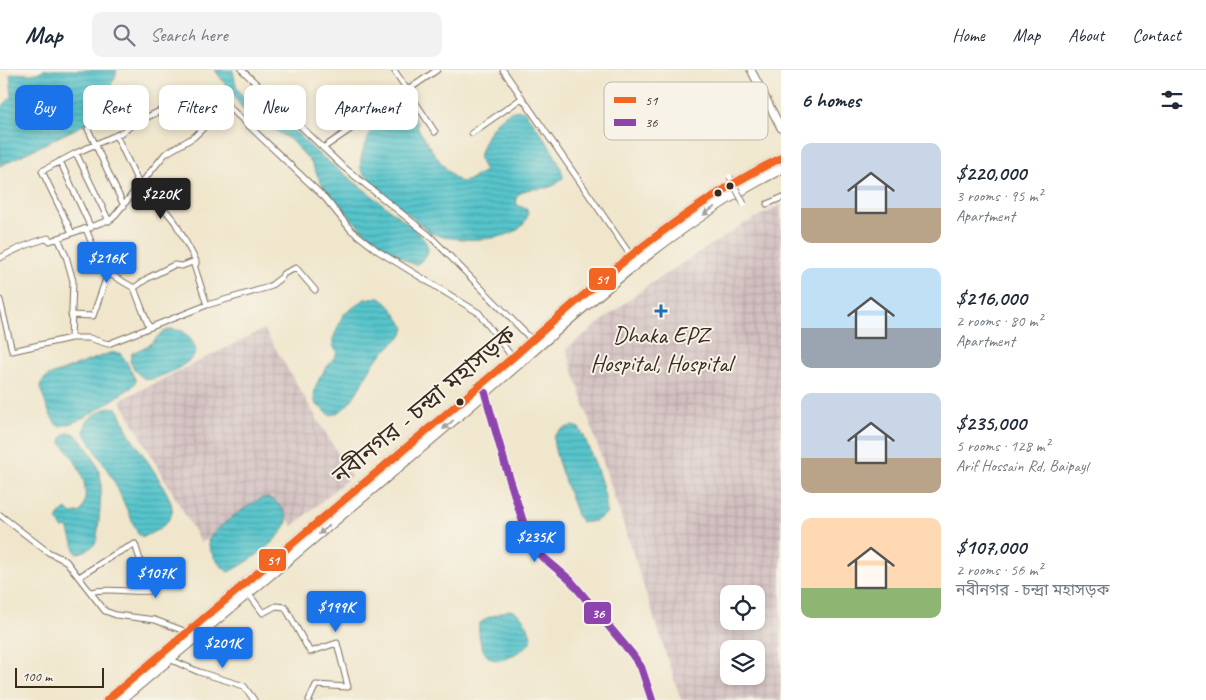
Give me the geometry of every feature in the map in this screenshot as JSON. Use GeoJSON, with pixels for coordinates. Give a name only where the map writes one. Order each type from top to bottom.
{"type":"FeatureCollection","features":[{"type":"Feature","properties":{"kind":"highway","name":"নবীনগর - চন্দ্রা মহাসড়ক"},"geometry":{"type":"LineString","coordinates":[[106,700],[565,311],[632,257],[715,195],[745,176],[781,158]]}},
{"type":"Feature","properties":{"kind":"highway","name":"নবীনগর - চন্দ্রা মহাসড়ক"},"geometry":{"type":"LineString","coordinates":[[127,698],[169,659],[362,499],[624,274],[715,207],[747,186],[781,169]]}},
{"type":"Feature","properties":{"kind":"street"},"geometry":{"type":"LineString","coordinates":[[242,70],[341,165],[430,236],[532,340]]}},
{"type":"Feature","properties":{"kind":"street"},"geometry":{"type":"LineString","coordinates":[[394,70],[404,85]]}},
{"type":"Feature","properties":{"kind":"street"},"geometry":{"type":"LineString","coordinates":[[414,85],[437,70]]}},
{"type":"Feature","properties":{"kind":"street"},"geometry":{"type":"LineString","coordinates":[[503,70],[632,257]]}},
{"type":"Feature","properties":{"kind":"street"},"geometry":{"type":"LineString","coordinates":[[751,70],[757,82]]}},
{"type":"Feature","properties":{"kind":"street"},"geometry":{"type":"LineString","coordinates":[[472,133],[522,98]]}},
{"type":"Feature","properties":{"kind":"street"},"geometry":{"type":"LineString","coordinates":[[768,103],[781,128]]}},
{"type":"Feature","properties":{"kind":"street"},"geometry":{"type":"LineString","coordinates":[[0,258],[34,242],[48,238],[50,241],[112,220],[165,154],[194,137],[227,105],[325,198],[351,230],[378,251],[479,313],[512,357]]}},
{"type":"Feature","properties":{"kind":"street"},"geometry":{"type":"LineString","coordinates":[[418,106],[435,132]]}},
{"type":"Feature","properties":{"kind":"street"},"geometry":{"type":"LineString","coordinates":[[72,233],[42,171],[94,144],[123,132],[135,123],[159,111]]}},
{"type":"Feature","properties":{"kind":"street"},"geometry":{"type":"LineString","coordinates":[[89,130],[124,206]]}},
{"type":"Feature","properties":{"kind":"street"},"geometry":{"type":"LineString","coordinates":[[323,148],[349,130]]}},
{"type":"Feature","properties":{"kind":"street"},"geometry":{"type":"LineString","coordinates":[[116,135],[140,186],[162,206],[175,222],[196,261],[194,265],[207,305]]}},
{"type":"Feature","properties":{"kind":"street"},"geometry":{"type":"LineString","coordinates":[[76,153],[109,221]]}},
{"type":"Feature","properties":{"kind":"street"},"geometry":{"type":"LineString","coordinates":[[60,161],[88,228],[96,256],[108,273],[134,288],[149,327]]}},
{"type":"Feature","properties":{"kind":"street"},"geometry":{"type":"LineString","coordinates":[[730,177],[744,204]]}},
{"type":"Feature","properties":{"kind":"street"},"geometry":{"type":"LineString","coordinates":[[767,204],[781,198]]}},
{"type":"Feature","properties":{"kind":"street"},"geometry":{"type":"LineString","coordinates":[[58,238],[66,256],[73,281],[70,338]]}},
{"type":"Feature","properties":{"kind":"street"},"geometry":{"type":"LineString","coordinates":[[134,288],[148,278],[174,266],[182,266],[196,261]]}},
{"type":"Feature","properties":{"kind":"street"},"geometry":{"type":"LineString","coordinates":[[0,300],[12,352],[70,338],[89,338],[108,344],[207,305],[269,287],[282,277],[283,274],[296,268],[315,290]]}},
{"type":"Feature","properties":{"kind":"street"},"geometry":{"type":"LineString","coordinates":[[71,315],[92,316],[108,273]]}},
{"type":"Feature","properties":{"kind":"street"},"geometry":{"type":"LineString","coordinates":[[485,393],[524,525],[537,552],[570,580],[632,654],[641,667],[652,700]]}},
{"type":"Feature","properties":{"kind":"street"},"geometry":{"type":"LineString","coordinates":[[0,515],[48,552],[66,561],[104,610],[116,614],[154,620],[187,632]]}},
{"type":"Feature","properties":{"kind":"street"},"geometry":{"type":"LineString","coordinates":[[79,577],[115,554],[135,544],[150,591],[108,590],[91,592]]}},
{"type":"Feature","properties":{"kind":"street"},"geometry":{"type":"LineString","coordinates":[[248,593],[263,613],[276,606],[285,606],[310,652],[337,643],[348,687],[316,685],[309,700]]}},
{"type":"Feature","properties":{"kind":"street"},"geometry":{"type":"LineString","coordinates":[[169,659],[199,672],[244,686],[254,700]]}},
{"type":"Feature","properties":{"kind":"shaded area"},"geometry":{"type":"Polygon","coordinates":[[[781,205],[781,700],[681,700],[566,349],[644,288],[742,225],[781,205]]]}},
{"type":"Feature","properties":{"kind":"shaded area"},"geometry":{"type":"Polygon","coordinates":[[[264,329],[351,476],[293,526],[271,497],[201,543],[120,400],[264,329]]]}},
{"type":"Feature","properties":{"kind":"water"},"geometry":{"type":"Polygon","coordinates":[[[43,70],[117,70],[111,85],[83,85],[83,125],[73,130],[73,85],[15,85],[15,130],[73,130],[0,166],[0,109],[12,96],[10,75],[38,73],[43,70]]]}},
{"type":"Feature","properties":{"kind":"water"},"geometry":{"type":"Polygon","coordinates":[[[215,70],[233,70],[235,82],[244,97],[244,110],[234,96],[234,85],[226,85],[215,70]]]}},
{"type":"Feature","properties":{"kind":"water"},"geometry":{"type":"Polygon","coordinates":[[[524,111],[553,153],[562,171],[563,178],[550,187],[526,190],[516,198],[517,205],[527,209],[528,215],[521,227],[511,233],[488,238],[449,238],[429,232],[364,174],[360,165],[372,130],[418,130],[418,128],[448,172],[460,182],[467,181],[485,171],[479,159],[488,134],[494,126],[508,113],[524,111]]]}},
{"type":"Feature","properties":{"kind":"water"},"geometry":{"type":"Polygon","coordinates":[[[275,130],[294,130],[315,151],[413,228],[426,242],[428,251],[426,256],[415,265],[378,245],[331,197],[321,183],[312,164],[292,141],[275,130]]]}},
{"type":"Feature","properties":{"kind":"water"},"geometry":{"type":"Polygon","coordinates":[[[378,297],[390,306],[396,314],[405,328],[403,334],[377,359],[345,408],[338,413],[330,415],[316,404],[314,397],[317,383],[338,352],[333,347],[333,339],[343,315],[365,299],[378,297]]]}},
{"type":"Feature","properties":{"kind":"water"},"geometry":{"type":"Polygon","coordinates":[[[171,329],[183,331],[192,341],[196,349],[194,355],[185,364],[171,372],[157,378],[143,378],[130,361],[132,353],[151,344],[161,333],[171,329]]]}},
{"type":"Feature","properties":{"kind":"water"},"geometry":{"type":"Polygon","coordinates":[[[110,353],[120,353],[136,381],[131,388],[96,411],[67,425],[58,426],[49,413],[43,396],[40,386],[43,380],[48,376],[110,353]]]}},
{"type":"Feature","properties":{"kind":"water"},"geometry":{"type":"Polygon","coordinates":[[[109,407],[117,408],[119,411],[129,433],[155,473],[172,506],[172,513],[164,525],[143,537],[138,534],[114,481],[84,432],[89,419],[109,407]]]}},
{"type":"Feature","properties":{"kind":"water"},"geometry":{"type":"Polygon","coordinates":[[[573,426],[579,428],[584,436],[606,503],[607,513],[592,521],[581,522],[577,515],[555,451],[554,437],[557,432],[573,426]]]}},
{"type":"Feature","properties":{"kind":"water"},"geometry":{"type":"Polygon","coordinates":[[[67,433],[74,433],[87,449],[95,461],[101,480],[100,512],[96,542],[89,549],[78,553],[76,553],[68,527],[62,528],[58,521],[58,515],[66,509],[72,514],[81,512],[85,494],[82,475],[78,466],[61,443],[62,437],[67,433]]]}},
{"type":"Feature","properties":{"kind":"water"},"geometry":{"type":"Polygon","coordinates":[[[262,498],[270,498],[285,512],[286,526],[273,542],[263,550],[228,572],[215,558],[210,550],[208,541],[224,523],[262,498]]]}},
{"type":"Feature","properties":{"kind":"water"},"geometry":{"type":"Polygon","coordinates":[[[509,610],[518,613],[527,625],[532,639],[526,647],[511,656],[500,660],[491,659],[481,646],[479,624],[487,618],[509,610]]]}},
{"type":"Feature","properties":{"kind":"transit line","name":"51"},"geometry":{"type":"LineString","coordinates":[[107,700],[639,249],[708,200],[781,158]]}},
{"type":"Feature","properties":{"kind":"transit line","name":"36"},"geometry":{"type":"LineString","coordinates":[[485,393],[524,525],[537,552],[570,580],[632,654],[641,667],[652,700]]}},
{"type":"Feature","properties":{"kind":"place","name":"Dhaka EPZ Hospital, Hospital"},"geometry":{"type":"Point","coordinates":[661,311]}}]}
